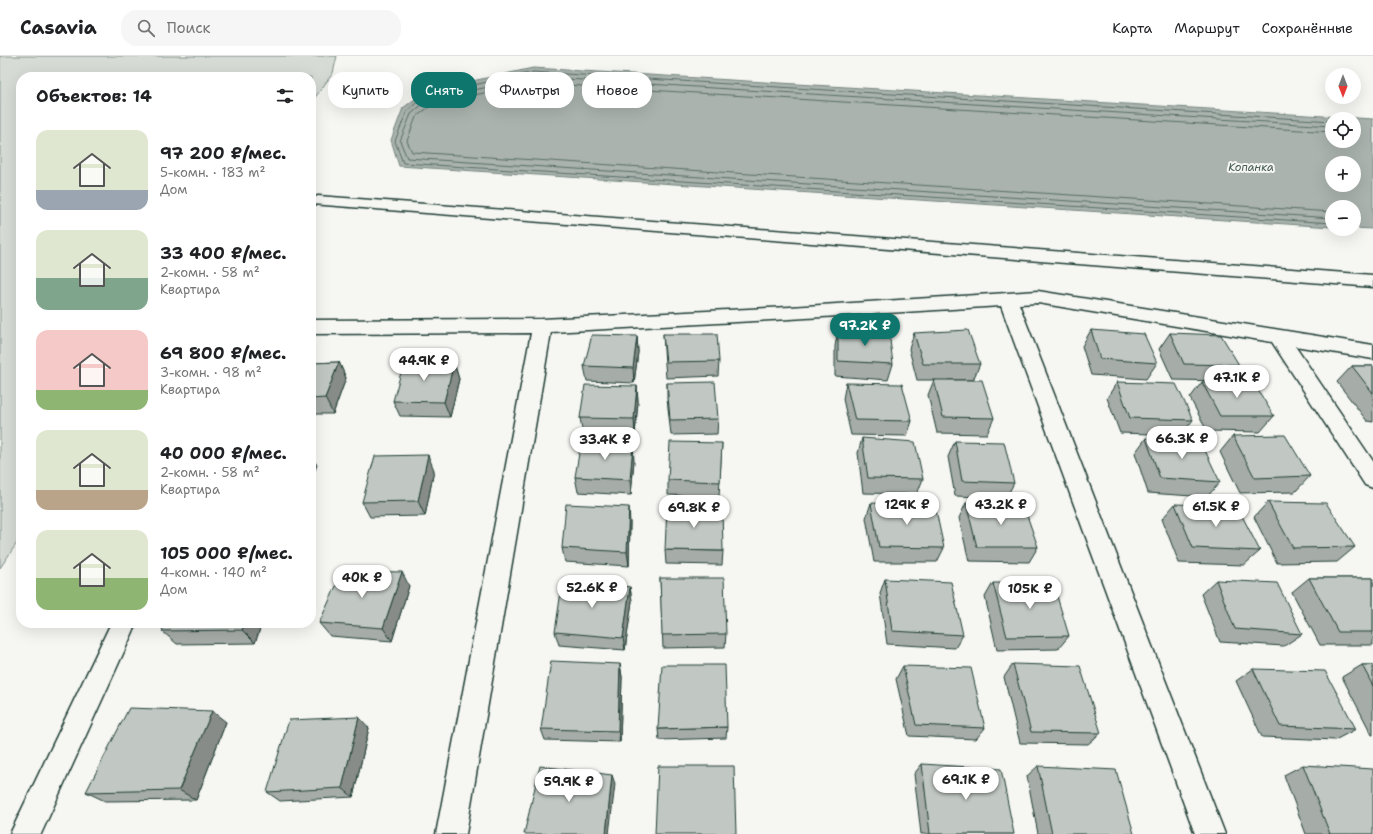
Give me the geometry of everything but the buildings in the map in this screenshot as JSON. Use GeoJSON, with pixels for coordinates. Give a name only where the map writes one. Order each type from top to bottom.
{"type":"FeatureCollection","features":[{"type":"Feature","properties":{"kind":"street"},"geometry":{"type":"LineString","coordinates":[[318,201],[1373,281]]}},
{"type":"Feature","properties":{"kind":"street"},"geometry":{"type":"LineString","coordinates":[[316,327],[542,326],[790,313],[1038,297],[1279,338],[1373,352]]}},
{"type":"Feature","properties":{"kind":"street"},"geometry":{"type":"LineString","coordinates":[[1008,299],[1210,834]]}},
{"type":"Feature","properties":{"kind":"street"},"geometry":{"type":"LineString","coordinates":[[451,834],[542,326]]}},
{"type":"Feature","properties":{"kind":"street"},"geometry":{"type":"LineString","coordinates":[[1279,338],[1373,479]]}},
{"type":"Feature","properties":{"kind":"street"},"geometry":{"type":"LineString","coordinates":[[25,834],[122,628]]}},
{"type":"Feature","properties":{"kind":"shaded area"},"geometry":{"type":"Polygon","coordinates":[[[0,56],[337,56],[333,72],[328,72],[328,80],[316,96],[316,72],[16,72],[16,544],[0,568],[0,56]]]}},
{"type":"Feature","properties":{"kind":"water","name":"Копанка"},"geometry":{"type":"Polygon","coordinates":[[[533,68],[599,72],[582,72],[582,108],[652,108],[652,75],[1325,116],[1325,148],[1361,148],[1361,118],[1373,119],[1373,229],[1361,228],[1361,200],[1325,200],[1325,227],[399,166],[391,140],[403,108],[411,102],[411,108],[477,108],[477,80],[485,78],[485,108],[574,108],[574,72],[514,72],[533,68]]]}}]}
